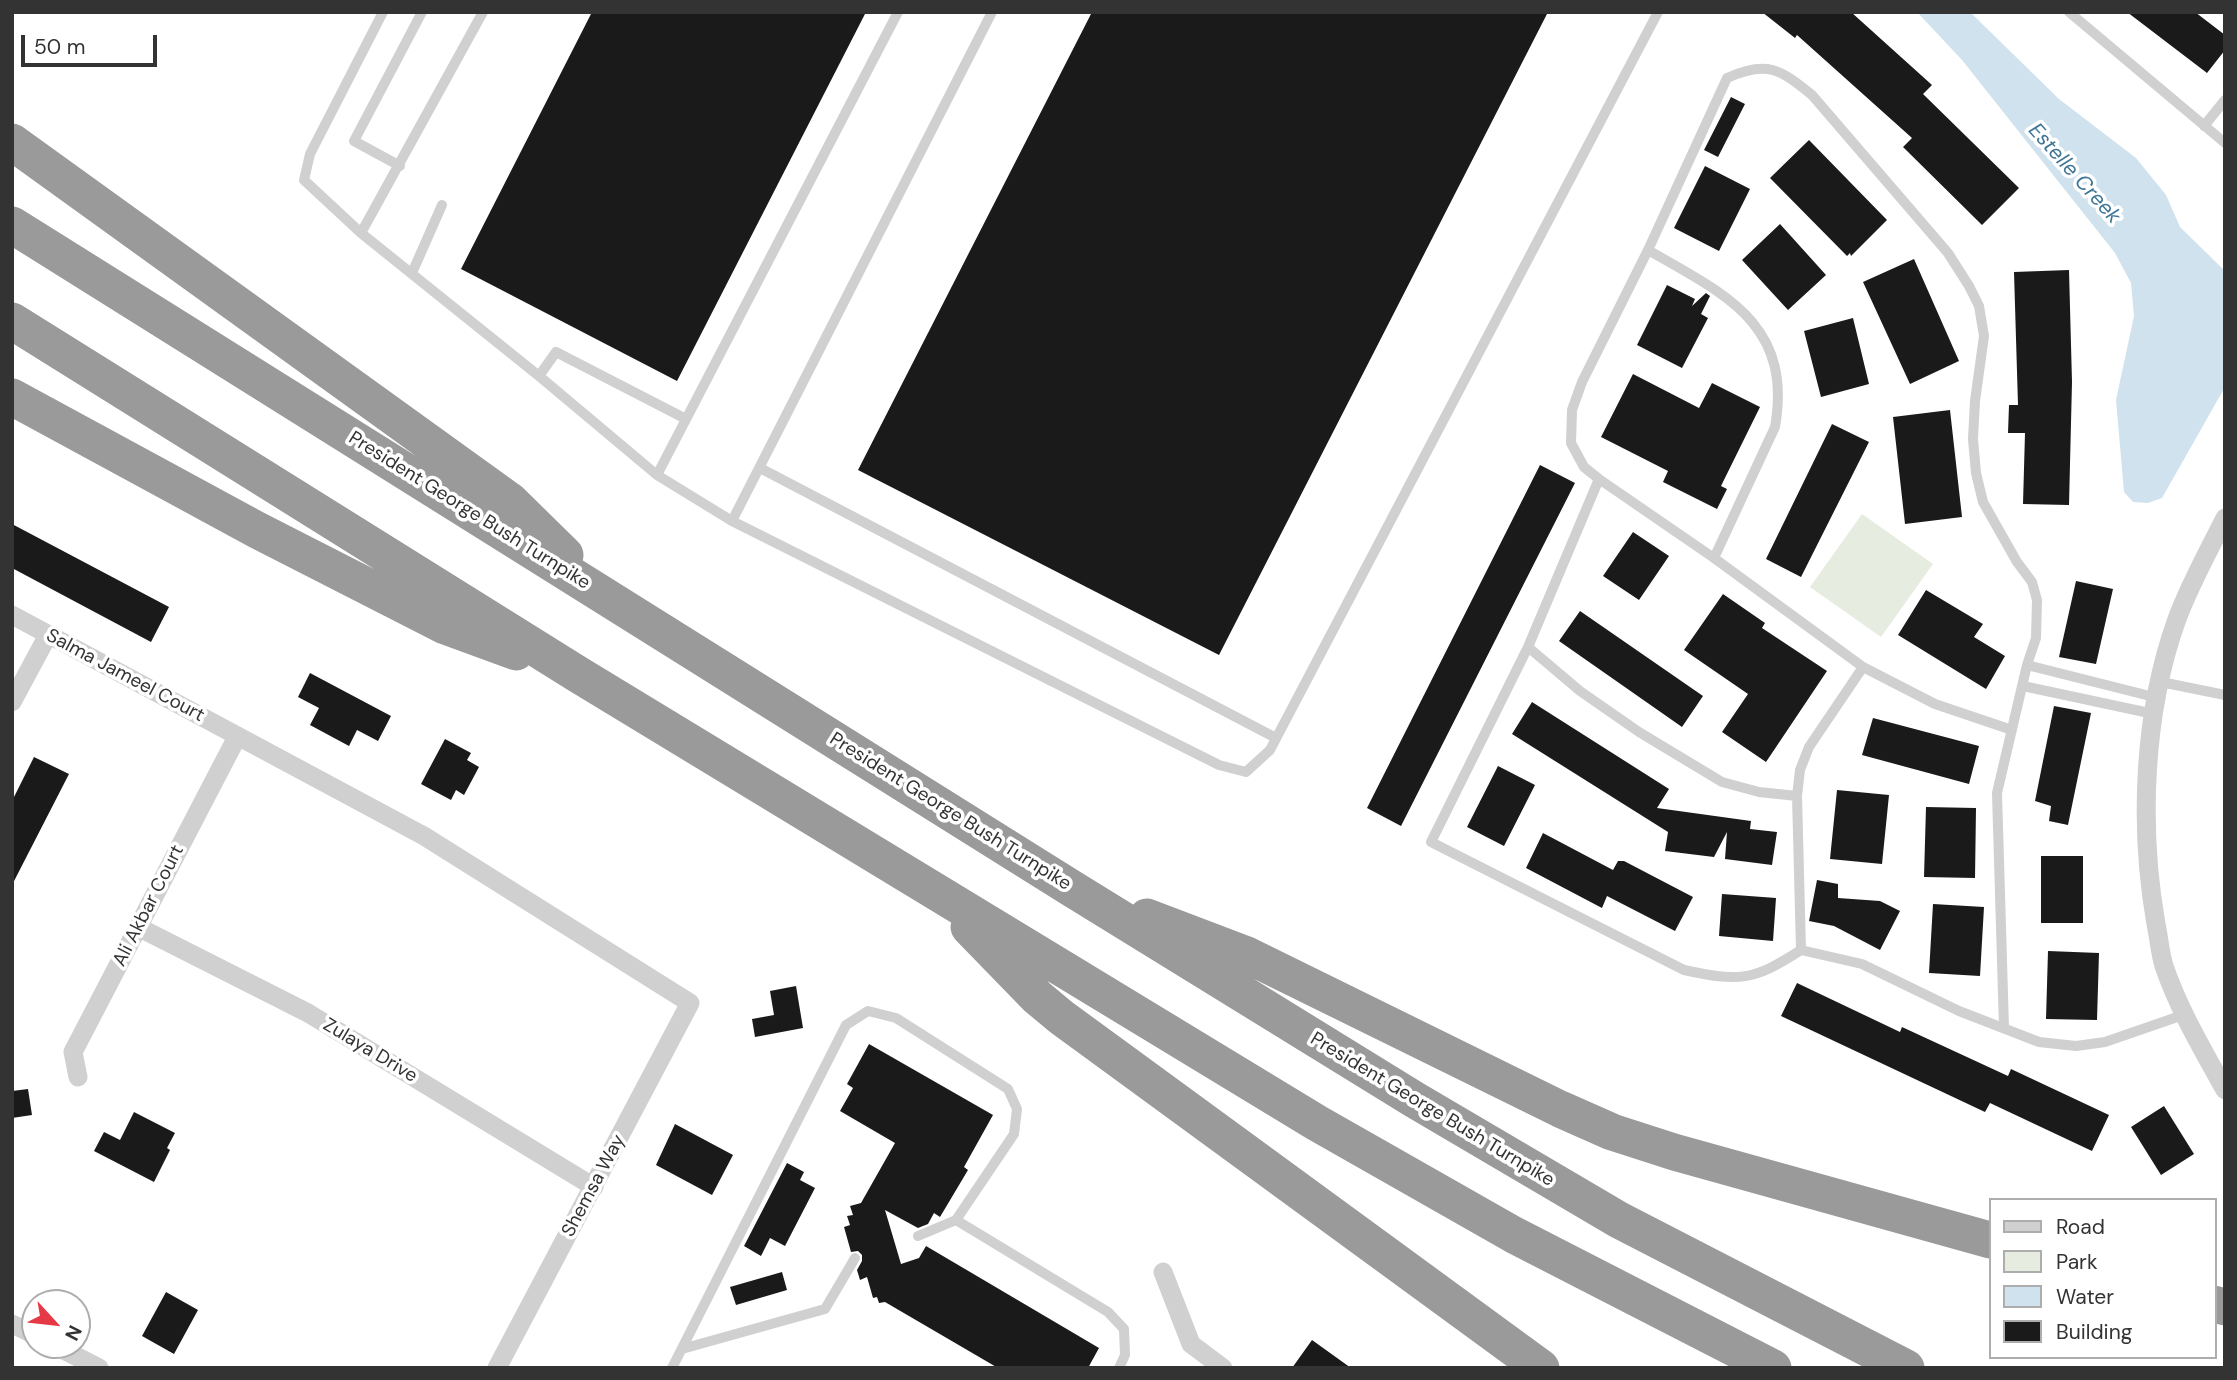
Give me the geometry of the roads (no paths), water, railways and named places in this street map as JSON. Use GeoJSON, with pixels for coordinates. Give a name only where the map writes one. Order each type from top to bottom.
{"type":"FeatureCollection","features":[{"type":"Feature","properties":{"kind":"highway"},"geometry":{"type":"LineString","coordinates":[[12,142],[510,501],[617,604]]}},
{"type":"Feature","properties":{"kind":"highway","name":"President George Bush Turnpike"},"geometry":{"type":"LineString","coordinates":[[12,225],[1294,1027],[1575,1195],[1711,1269],[1906,1368]]}},
{"type":"Feature","properties":{"kind":"highway"},"geometry":{"type":"LineString","coordinates":[[12,321],[579,675],[1363,1150],[1443,1197],[1773,1368]]}},
{"type":"Feature","properties":{"kind":"highway"},"geometry":{"type":"LineString","coordinates":[[12,397],[257,530],[445,626],[579,675]]}},
{"type":"Feature","properties":{"kind":"highway"},"geometry":{"type":"LineString","coordinates":[[916,879],[1060,1017],[1541,1368]]}},
{"type":"Feature","properties":{"kind":"highway"},"geometry":{"type":"LineString","coordinates":[[1071,888],[1247,955],[1612,1132],[1674,1152],[1988,1239]]}},
{"type":"Feature","properties":{"kind":"highway"},"geometry":{"type":"LineString","coordinates":[[1598,1279],[1720,1368]]}},
{"type":"Feature","properties":{"kind":"street"},"geometry":{"type":"LineString","coordinates":[[2225,518],[2176,622],[2148,748],[2148,870],[2163,964],[2194,1035],[2225,1090]]}},
{"type":"Feature","properties":{"kind":"street","name":"Salma Jameel Court"},"geometry":{"type":"LineString","coordinates":[[12,615],[424,836],[690,1003]]}},
{"type":"Feature","properties":{"kind":"street"},"geometry":{"type":"LineString","coordinates":[[12,702],[48,635]]}},
{"type":"Feature","properties":{"kind":"street","name":"Ali Akbar Court"},"geometry":{"type":"LineString","coordinates":[[78,1077],[73,1052],[237,737]]}},
{"type":"Feature","properties":{"kind":"street","name":"Zulaya Drive"},"geometry":{"type":"LineString","coordinates":[[138,927],[308,1013],[594,1187]]}},
{"type":"Feature","properties":{"kind":"street","name":"Shemsa Way"},"geometry":{"type":"LineString","coordinates":[[497,1368],[690,1003]]}},
{"type":"Feature","properties":{"kind":"street"},"geometry":{"type":"LineString","coordinates":[[1163,1272],[1191,1343],[1223,1368]]}},
{"type":"Feature","properties":{"kind":"street"},"geometry":{"type":"LineString","coordinates":[[81,1359],[99,1368]]}},
{"type":"Feature","properties":{"kind":"lane"},"geometry":{"type":"LineString","coordinates":[[383,12],[310,154],[304,180],[361,233],[657,475],[732,520],[1219,765],[1246,772],[1270,750],[1658,12]]}},
{"type":"Feature","properties":{"kind":"lane"},"geometry":{"type":"LineString","coordinates":[[400,166],[354,141],[422,12]]}},
{"type":"Feature","properties":{"kind":"lane"},"geometry":{"type":"LineString","coordinates":[[361,233],[484,12]]}},
{"type":"Feature","properties":{"kind":"lane"},"geometry":{"type":"LineString","coordinates":[[657,475],[898,12]]}},
{"type":"Feature","properties":{"kind":"lane"},"geometry":{"type":"LineString","coordinates":[[732,520],[992,12]]}},
{"type":"Feature","properties":{"kind":"lane"},"geometry":{"type":"LineString","coordinates":[[2069,12],[2225,143]]}},
{"type":"Feature","properties":{"kind":"lane"},"geometry":{"type":"LineString","coordinates":[[2004,1028],[1997,793],[2023,686],[2027,665],[2036,638],[2037,600],[2032,582],[2017,562],[1983,502],[1976,473],[1973,439],[1975,401],[1984,336],[1979,306],[1948,253],[1812,95],[1788,76],[1765,67],[1746,70],[1727,78],[1648,250],[1582,382],[1572,410],[1571,443],[1584,467],[1599,479],[1714,558],[1863,667],[1935,704],[2012,730]]}},
{"type":"Feature","properties":{"kind":"lane"},"geometry":{"type":"LineString","coordinates":[[2204,126],[2225,100]]}},
{"type":"Feature","properties":{"kind":"lane"},"geometry":{"type":"LineString","coordinates":[[412,273],[442,205]]}},
{"type":"Feature","properties":{"kind":"lane"},"geometry":{"type":"LineString","coordinates":[[1648,250],[1724,294],[1738,307],[1761,335],[1775,368],[1778,407],[1775,427],[1714,558]]}},
{"type":"Feature","properties":{"kind":"lane"},"geometry":{"type":"LineString","coordinates":[[539,376],[556,352],[686,419]]}},
{"type":"Feature","properties":{"kind":"lane"},"geometry":{"type":"LineString","coordinates":[[760,468],[1276,738]]}},
{"type":"Feature","properties":{"kind":"lane"},"geometry":{"type":"LineString","coordinates":[[1599,479],[1528,647],[1431,842],[1684,970],[1719,977],[1748,978],[1773,968],[1801,950],[1862,964],[1959,1010],[2039,1042],[2076,1046],[2105,1042],[2186,1014]]}},
{"type":"Feature","properties":{"kind":"lane"},"geometry":{"type":"LineString","coordinates":[[1528,647],[1580,691],[1639,732],[1722,782],[1759,792],[1797,796]]}},
{"type":"Feature","properties":{"kind":"lane"},"geometry":{"type":"LineString","coordinates":[[2027,665],[2158,698]]}},
{"type":"Feature","properties":{"kind":"lane"},"geometry":{"type":"LineString","coordinates":[[1801,950],[1797,796],[1800,770],[1809,747],[1863,667]]}},
{"type":"Feature","properties":{"kind":"lane"},"geometry":{"type":"LineString","coordinates":[[2023,686],[2158,698],[2225,695]]}},
{"type":"Feature","properties":{"kind":"lane"},"geometry":{"type":"LineString","coordinates":[[672,1368],[846,1025],[868,1012],[896,1018],[1008,1089],[1017,1109],[1014,1134],[957,1220],[918,1236]]}},
{"type":"Feature","properties":{"kind":"lane"},"geometry":{"type":"LineString","coordinates":[[957,1220],[1108,1312],[1124,1328],[1125,1355],[1119,1368]]}},
{"type":"Feature","properties":{"kind":"lane"},"geometry":{"type":"LineString","coordinates":[[681,1349],[825,1309],[855,1258]]}},
{"type":"Feature","properties":{"kind":"water","name":"Estelle Creek"},"geometry":{"type":"Polygon","coordinates":[[[1917,12],[1970,12],[2059,99],[2136,158],[2166,195],[2180,227],[2225,271],[2225,387],[2162,498],[2148,503],[2133,502],[2124,492],[2116,400],[2134,316],[2131,283],[2115,253],[1962,60],[1917,12]]]}}]}
